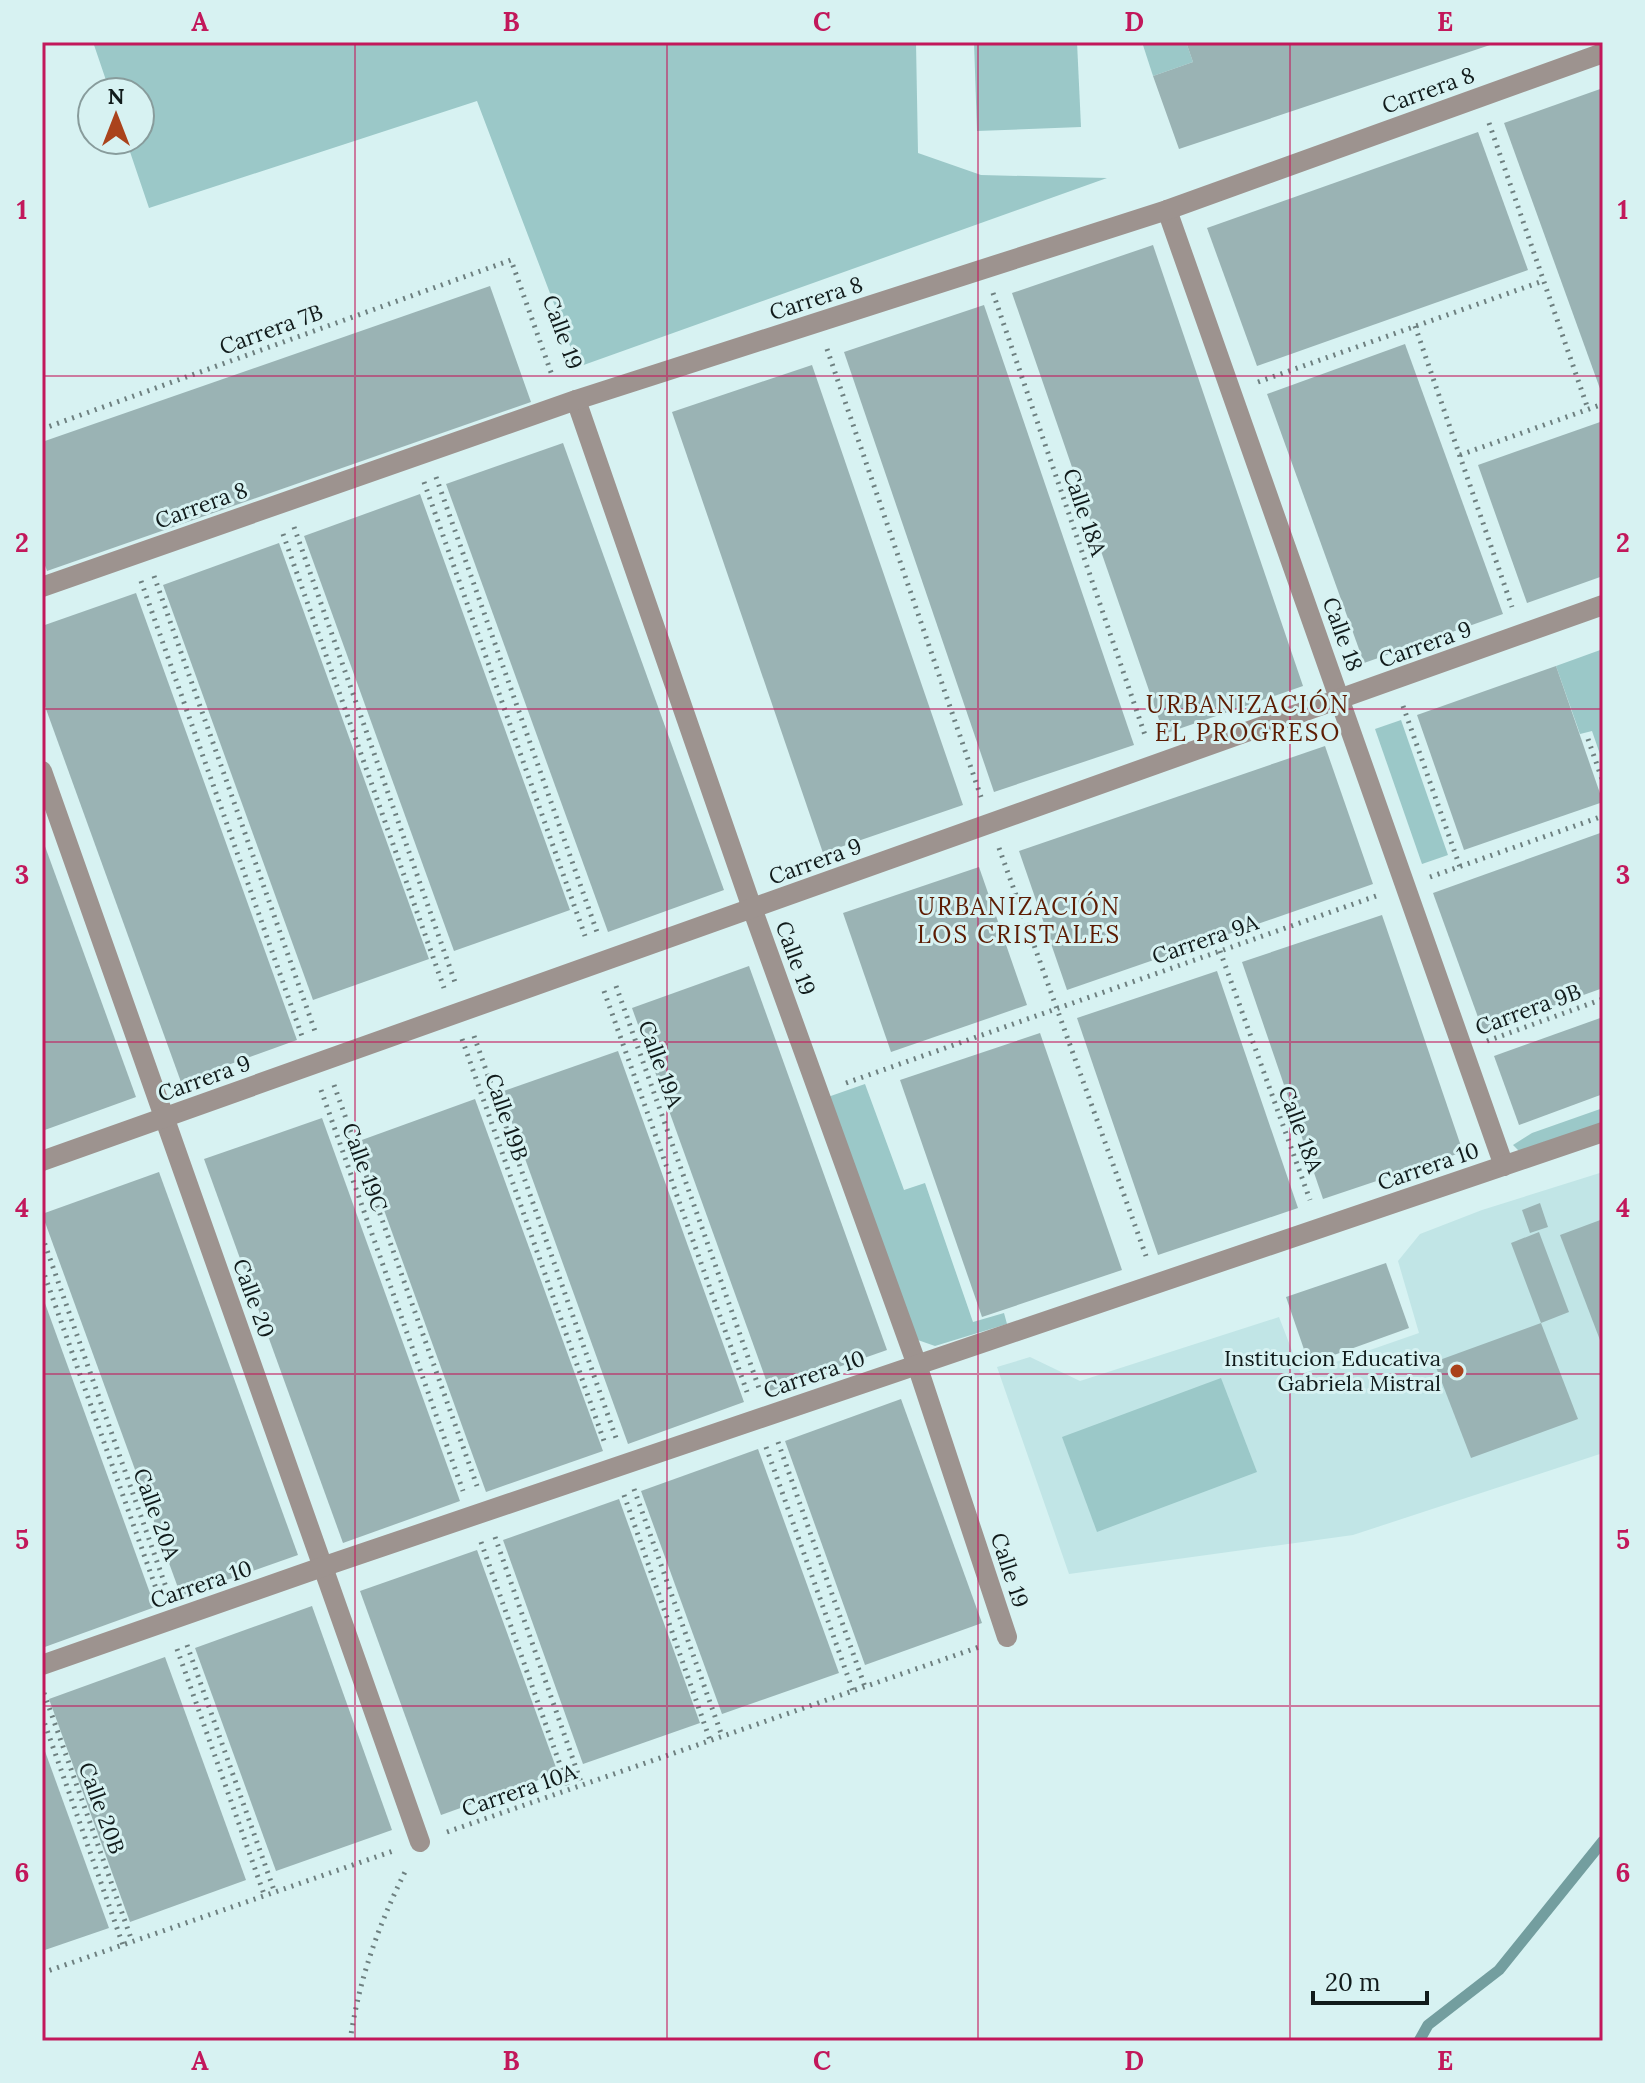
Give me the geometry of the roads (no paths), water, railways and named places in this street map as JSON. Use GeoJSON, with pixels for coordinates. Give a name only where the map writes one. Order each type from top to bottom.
{"type":"FeatureCollection","features":[{"type":"Feature","properties":{"kind":"street","name":"Carrera 8"},"geometry":{"type":"LineString","coordinates":[[42,587],[576,400],[1167,210],[1603,53]]}},
{"type":"Feature","properties":{"kind":"street","name":"Calle 18"},"geometry":{"type":"LineString","coordinates":[[1167,210],[1504,1166]]}},
{"type":"Feature","properties":{"kind":"street","name":"Calle 19"},"geometry":{"type":"LineString","coordinates":[[576,400],[752,908],[917,1365],[1007,1637]]}},
{"type":"Feature","properties":{"kind":"street","name":"Carrera 9"},"geometry":{"type":"LineString","coordinates":[[42,1161],[1603,605]]}},
{"type":"Feature","properties":{"kind":"street","name":"Calle 20"},"geometry":{"type":"LineString","coordinates":[[42,771],[420,1842]]}},
{"type":"Feature","properties":{"kind":"street","name":"Carrera 10"},"geometry":{"type":"LineString","coordinates":[[42,1665],[479,1513],[1603,1132]]}},
{"type":"Feature","properties":{"kind":"waterway"},"geometry":{"type":"LineString","coordinates":[[1419,2041],[1428,2025],[1499,1970],[1603,1841]]}},
{"type":"Feature","properties":{"kind":"place","name":"Institucion Educativa Gabriela Mistral"},"geometry":{"type":"Point","coordinates":[1457,1371]}},
{"type":"Feature","properties":{"kind":"district","name":"URBANIZACIÓN EL PROGRESO"},"geometry":{"type":"Point","coordinates":[1248,719]}},
{"type":"Feature","properties":{"kind":"district","name":"URBANIZACIÓN LOS CRISTALES"},"geometry":{"type":"Point","coordinates":[1019,921]}}]}
